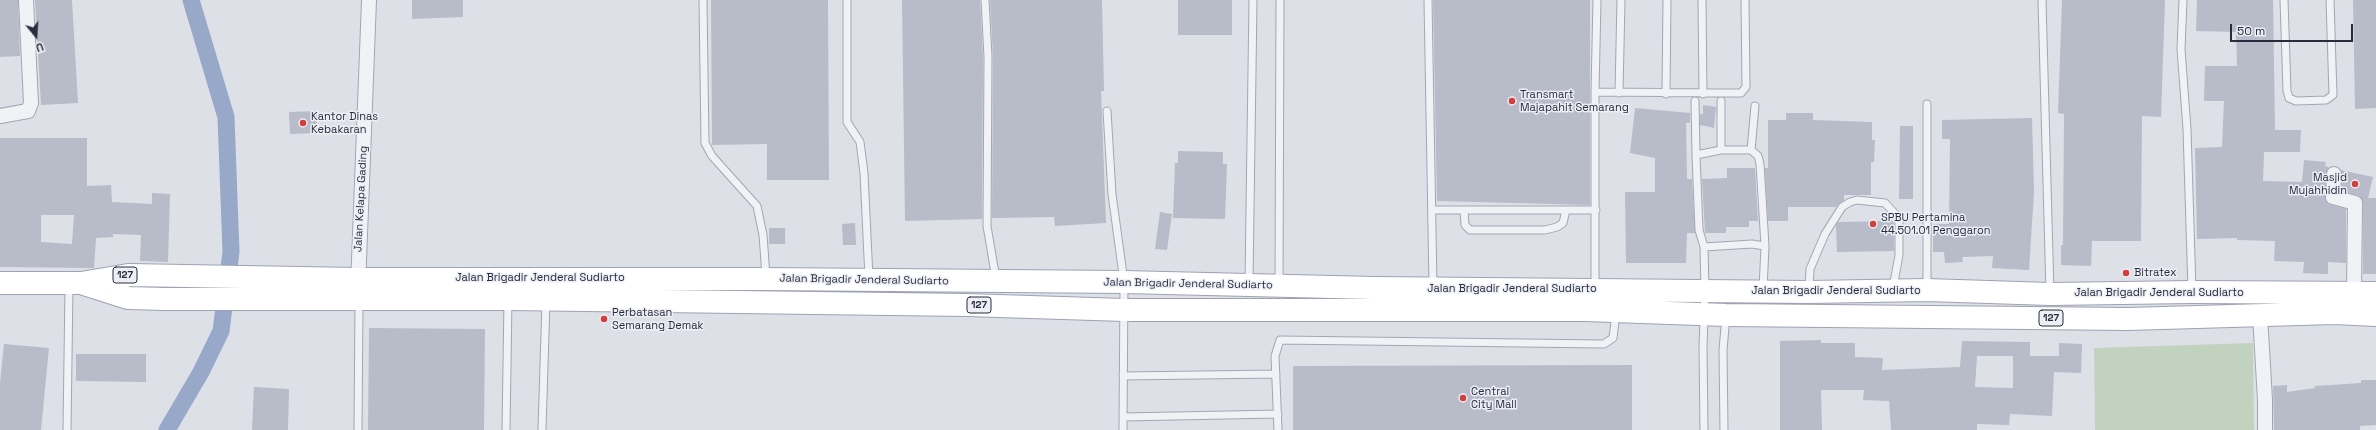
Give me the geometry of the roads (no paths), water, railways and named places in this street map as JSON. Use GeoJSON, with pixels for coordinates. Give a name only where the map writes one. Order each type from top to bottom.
{"type":"FeatureCollection","features":[{"type":"Feature","properties":{"kind":"main road","name":"Jalan Brigadir Jenderal Sudiarto"},"geometry":{"type":"LineString","coordinates":[[0,283],[75,283],[128,275],[169,276],[253,288],[358,289],[766,279],[1124,282],[1249,286],[1595,290],[1722,300],[2128,319],[2334,313],[2376,315]]}},
{"type":"Feature","properties":{"kind":"main road","name":"127"},"geometry":{"type":"LineString","coordinates":[[75,283],[128,298],[165,299],[253,288]]}},
{"type":"Feature","properties":{"kind":"main road","name":"Jalan Brigadir Jenderal Sudiarto"},"geometry":{"type":"LineString","coordinates":[[358,289],[508,299],[546,300],[967,305],[1125,310],[1616,311],[1705,314],[1722,300],[1763,291],[1809,292],[1927,290],[2050,294],[2192,292],[2376,294]]}},
{"type":"Feature","properties":{"kind":"street"},"geometry":{"type":"LineString","coordinates":[[0,116],[28,111],[31,103],[26,0]]}},
{"type":"Feature","properties":{"kind":"street","name":"Jalan Kelapa Gading"},"geometry":{"type":"LineString","coordinates":[[358,289],[369,0]]}},
{"type":"Feature","properties":{"kind":"street"},"geometry":{"type":"LineString","coordinates":[[2334,174],[2333,198],[2355,203],[2354,293]]}},
{"type":"Feature","properties":{"kind":"street"},"geometry":{"type":"LineString","coordinates":[[2260,315],[2265,400],[2265,430]]}},
{"type":"Feature","properties":{"kind":"lane"},"geometry":{"type":"LineString","coordinates":[[703,0],[705,143],[712,156],[757,206],[763,235],[766,279]]}},
{"type":"Feature","properties":{"kind":"lane"},"geometry":{"type":"LineString","coordinates":[[847,0],[847,122],[860,142],[864,173],[869,280]]}},
{"type":"Feature","properties":{"kind":"lane"},"geometry":{"type":"LineString","coordinates":[[985,0],[988,57],[987,226],[996,281]]}},
{"type":"Feature","properties":{"kind":"lane"},"geometry":{"type":"LineString","coordinates":[[1249,286],[1253,0]]}},
{"type":"Feature","properties":{"kind":"lane"},"geometry":{"type":"LineString","coordinates":[[1279,286],[1280,0]]}},
{"type":"Feature","properties":{"kind":"lane"},"geometry":{"type":"LineString","coordinates":[[1428,0],[1433,210],[1433,288]]}},
{"type":"Feature","properties":{"kind":"lane"},"geometry":{"type":"LineString","coordinates":[[1595,290],[1595,92],[1597,0]]}},
{"type":"Feature","properties":{"kind":"lane"},"geometry":{"type":"LineString","coordinates":[[1619,93],[1622,0]]}},
{"type":"Feature","properties":{"kind":"lane"},"geometry":{"type":"LineString","coordinates":[[1666,94],[1667,0]]}},
{"type":"Feature","properties":{"kind":"lane"},"geometry":{"type":"LineString","coordinates":[[1702,0],[1703,94]]}},
{"type":"Feature","properties":{"kind":"lane"},"geometry":{"type":"LineString","coordinates":[[1595,92],[1666,94],[1741,93],[1746,87],[1745,0]]}},
{"type":"Feature","properties":{"kind":"lane"},"geometry":{"type":"LineString","coordinates":[[2042,0],[2050,294]]}},
{"type":"Feature","properties":{"kind":"lane"},"geometry":{"type":"LineString","coordinates":[[2183,0],[2181,49],[2187,129],[2192,292]]}},
{"type":"Feature","properties":{"kind":"lane"},"geometry":{"type":"LineString","coordinates":[[2284,0],[2286,91],[2289,98],[2296,102],[2326,100],[2333,95],[2330,0]]}},
{"type":"Feature","properties":{"kind":"lane"},"geometry":{"type":"LineString","coordinates":[[1695,101],[1699,230],[1722,300],[1724,430]]}},
{"type":"Feature","properties":{"kind":"lane"},"geometry":{"type":"LineString","coordinates":[[1720,101],[1721,150]]}},
{"type":"Feature","properties":{"kind":"lane"},"geometry":{"type":"LineString","coordinates":[[1927,104],[1927,290]]}},
{"type":"Feature","properties":{"kind":"lane"},"geometry":{"type":"LineString","coordinates":[[1752,150],[1755,106]]}},
{"type":"Feature","properties":{"kind":"lane"},"geometry":{"type":"LineString","coordinates":[[1107,111],[1112,194],[1124,282],[1123,430]]}},
{"type":"Feature","properties":{"kind":"lane"},"geometry":{"type":"LineString","coordinates":[[1696,155],[1721,150],[1752,150],[1758,156],[1760,164],[1765,246],[1763,291]]}},
{"type":"Feature","properties":{"kind":"lane"},"geometry":{"type":"LineString","coordinates":[[1809,292],[1810,269],[1825,234],[1842,207],[1857,200],[1885,203],[1899,218],[1899,255],[1893,291]]}},
{"type":"Feature","properties":{"kind":"lane"},"geometry":{"type":"LineString","coordinates":[[1433,210],[1596,210]]}},
{"type":"Feature","properties":{"kind":"lane"},"geometry":{"type":"LineString","coordinates":[[1464,210],[1467,228],[1500,230],[1545,230],[1558,227],[1563,223],[1566,210]]}},
{"type":"Feature","properties":{"kind":"lane"},"geometry":{"type":"LineString","coordinates":[[1704,247],[1752,244],[1765,246]]}},
{"type":"Feature","properties":{"kind":"lane"},"geometry":{"type":"LineString","coordinates":[[67,430],[75,283]]}},
{"type":"Feature","properties":{"kind":"lane"},"geometry":{"type":"LineString","coordinates":[[358,289],[358,430]]}},
{"type":"Feature","properties":{"kind":"lane"},"geometry":{"type":"LineString","coordinates":[[506,430],[508,299]]}},
{"type":"Feature","properties":{"kind":"lane"},"geometry":{"type":"LineString","coordinates":[[542,430],[546,300]]}},
{"type":"Feature","properties":{"kind":"lane"},"geometry":{"type":"LineString","coordinates":[[1278,430],[1275,356],[1280,340],[1604,344],[1613,338],[1616,311]]}},
{"type":"Feature","properties":{"kind":"lane"},"geometry":{"type":"LineString","coordinates":[[1704,430],[1703,347],[1705,314]]}},
{"type":"Feature","properties":{"kind":"lane"},"geometry":{"type":"LineString","coordinates":[[1123,376],[1276,374]]}},
{"type":"Feature","properties":{"kind":"lane"},"geometry":{"type":"LineString","coordinates":[[1123,417],[1278,414]]}},
{"type":"Feature","properties":{"kind":"waterway"},"geometry":{"type":"LineString","coordinates":[[167,430],[201,372],[221,331],[231,252],[226,117],[191,0]]}},
{"type":"Feature","properties":{"kind":"place","name":"Transmart Majapahit Semarang"},"geometry":{"type":"Point","coordinates":[1512,101]}},
{"type":"Feature","properties":{"kind":"place","name":"Kantor Dinas Kebakaran"},"geometry":{"type":"Point","coordinates":[303,123]}},
{"type":"Feature","properties":{"kind":"place","name":"Masjid Mujahhidin"},"geometry":{"type":"Point","coordinates":[2355,184]}},
{"type":"Feature","properties":{"kind":"place","name":"SPBU Pertamina 44.501.01 Penggaron"},"geometry":{"type":"Point","coordinates":[1873,224]}},
{"type":"Feature","properties":{"kind":"place","name":"Bitratex"},"geometry":{"type":"Point","coordinates":[2126,273]}},
{"type":"Feature","properties":{"kind":"place","name":"Perbatasan Semarang Demak"},"geometry":{"type":"Point","coordinates":[604,319]}},
{"type":"Feature","properties":{"kind":"place","name":"Central City Mall"},"geometry":{"type":"Point","coordinates":[1463,398]}}]}
